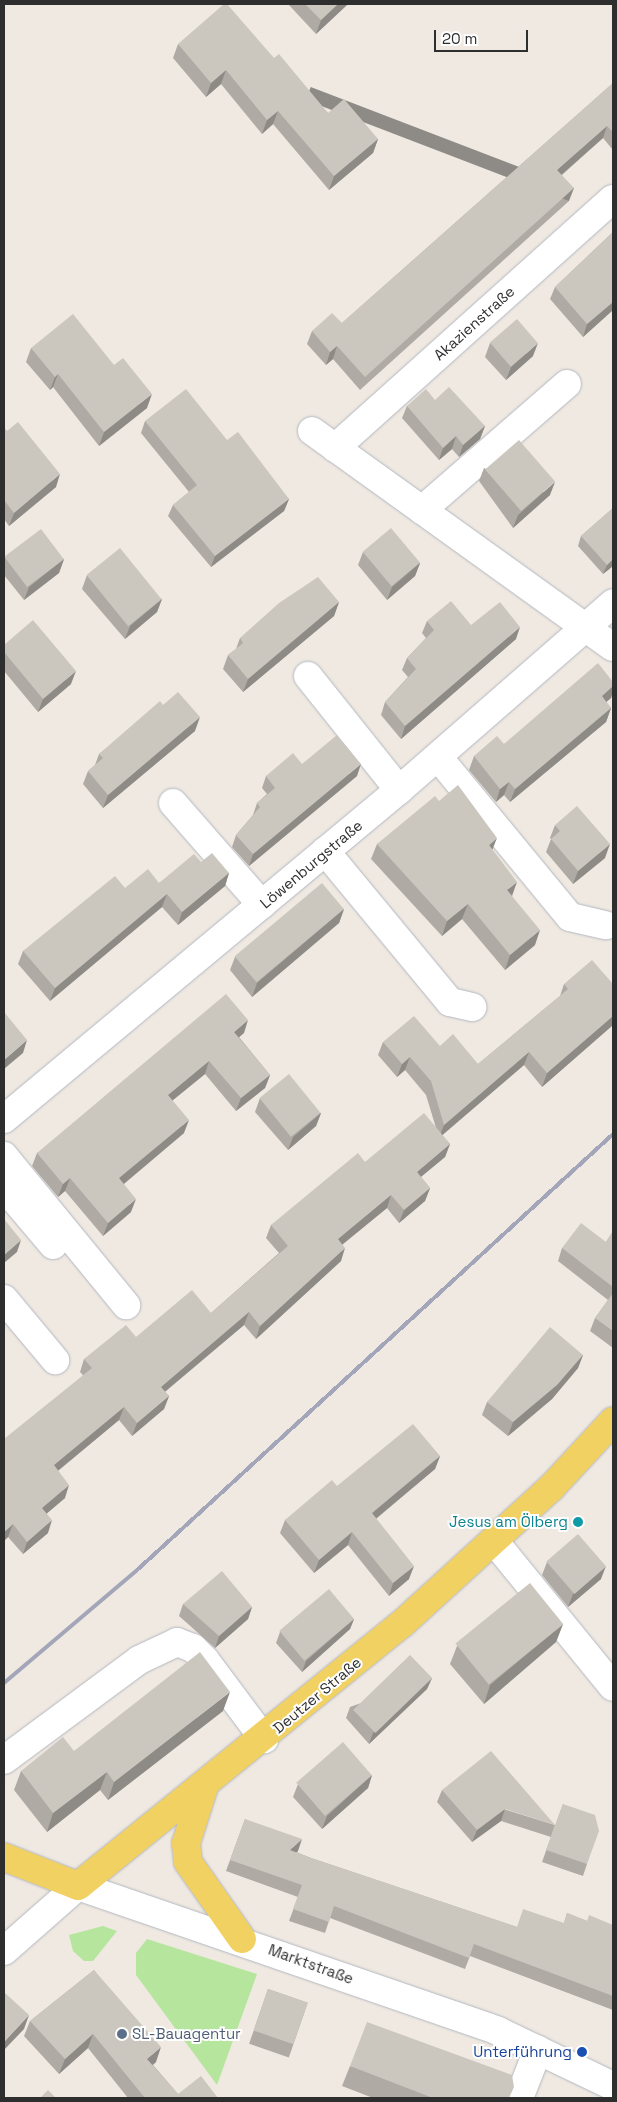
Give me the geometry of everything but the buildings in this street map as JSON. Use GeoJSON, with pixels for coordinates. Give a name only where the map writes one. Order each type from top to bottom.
{"type":"FeatureCollection","features":[{"type":"Feature","properties":{"kind":"main road","name":"Deutzer Straße"},"geometry":{"type":"LineString","coordinates":[[78,1886],[264,1739],[494,1541],[613,1421]]}},
{"type":"Feature","properties":{"kind":"main road"},"geometry":{"type":"LineString","coordinates":[[204,1787],[186,1843],[188,1862],[242,1939]]}},
{"type":"Feature","properties":{"kind":"main road","name":"Marktstraße"},"geometry":{"type":"LineString","coordinates":[[4,1857],[78,1886]]}},
{"type":"Feature","properties":{"kind":"street","name":"Akazienstraße"},"geometry":{"type":"LineString","coordinates":[[335,448],[613,199]]}},
{"type":"Feature","properties":{"kind":"street"},"geometry":{"type":"LineString","coordinates":[[422,510],[567,384]]}},
{"type":"Feature","properties":{"kind":"street"},"geometry":{"type":"LineString","coordinates":[[312,431],[613,647]]}},
{"type":"Feature","properties":{"kind":"street","name":"Löwenburgstraße"},"geometry":{"type":"LineString","coordinates":[[4,1119],[400,790],[613,603]]}},
{"type":"Feature","properties":{"kind":"street"},"geometry":{"type":"LineString","coordinates":[[308,676],[400,790]]}},
{"type":"Feature","properties":{"kind":"street"},"geometry":{"type":"LineString","coordinates":[[438,756],[570,917],[606,924]]}},
{"type":"Feature","properties":{"kind":"street"},"geometry":{"type":"LineString","coordinates":[[173,802],[262,905]]}},
{"type":"Feature","properties":{"kind":"street"},"geometry":{"type":"LineString","coordinates":[[325,851],[450,1002],[472,1007]]}},
{"type":"Feature","properties":{"kind":"street"},"geometry":{"type":"LineString","coordinates":[[4,1156],[121,1313],[4,1187]]}},
{"type":"Feature","properties":{"kind":"street"},"geometry":{"type":"LineString","coordinates":[[4,1299],[55,1360]]}},
{"type":"Feature","properties":{"kind":"street"},"geometry":{"type":"LineString","coordinates":[[494,1541],[613,1687]]}},
{"type":"Feature","properties":{"kind":"street"},"geometry":{"type":"LineString","coordinates":[[4,1760],[139,1660],[177,1642],[193,1648],[205,1660],[264,1739]]}},
{"type":"Feature","properties":{"kind":"street","name":"Marktstraße"},"geometry":{"type":"LineString","coordinates":[[78,1886],[242,1939],[538,2050],[613,2086]]}},
{"type":"Feature","properties":{"kind":"street","name":"Deutzer Straße"},"geometry":{"type":"LineString","coordinates":[[4,1952],[78,1886]]}},
{"type":"Feature","properties":{"kind":"street"},"geometry":{"type":"LineString","coordinates":[[519,2098],[538,2050]]}},
{"type":"Feature","properties":{"kind":"green space"},"geometry":{"type":"Polygon","coordinates":[[[103,1926],[117,1931],[93,1961],[84,1961],[73,1951],[69,1935],[103,1926]]]}},
{"type":"Feature","properties":{"kind":"green space"},"geometry":{"type":"Polygon","coordinates":[[[147,1939],[257,1974],[217,2085],[136,1975],[136,1953],[147,1939]]]}},
{"type":"Feature","properties":{"kind":"railway"},"geometry":{"type":"LineString","coordinates":[[4,1683],[136,1571],[613,1134]]}},
{"type":"Feature","properties":{"kind":"place","name":"Jesus am Ölberg"},"geometry":{"type":"Point","coordinates":[578,1522]}},
{"type":"Feature","properties":{"kind":"place","name":"SL-Bauagentur"},"geometry":{"type":"Point","coordinates":[122,2034]}},
{"type":"Feature","properties":{"kind":"place","name":"Unterführung"},"geometry":{"type":"Point","coordinates":[582,2052]}}]}
